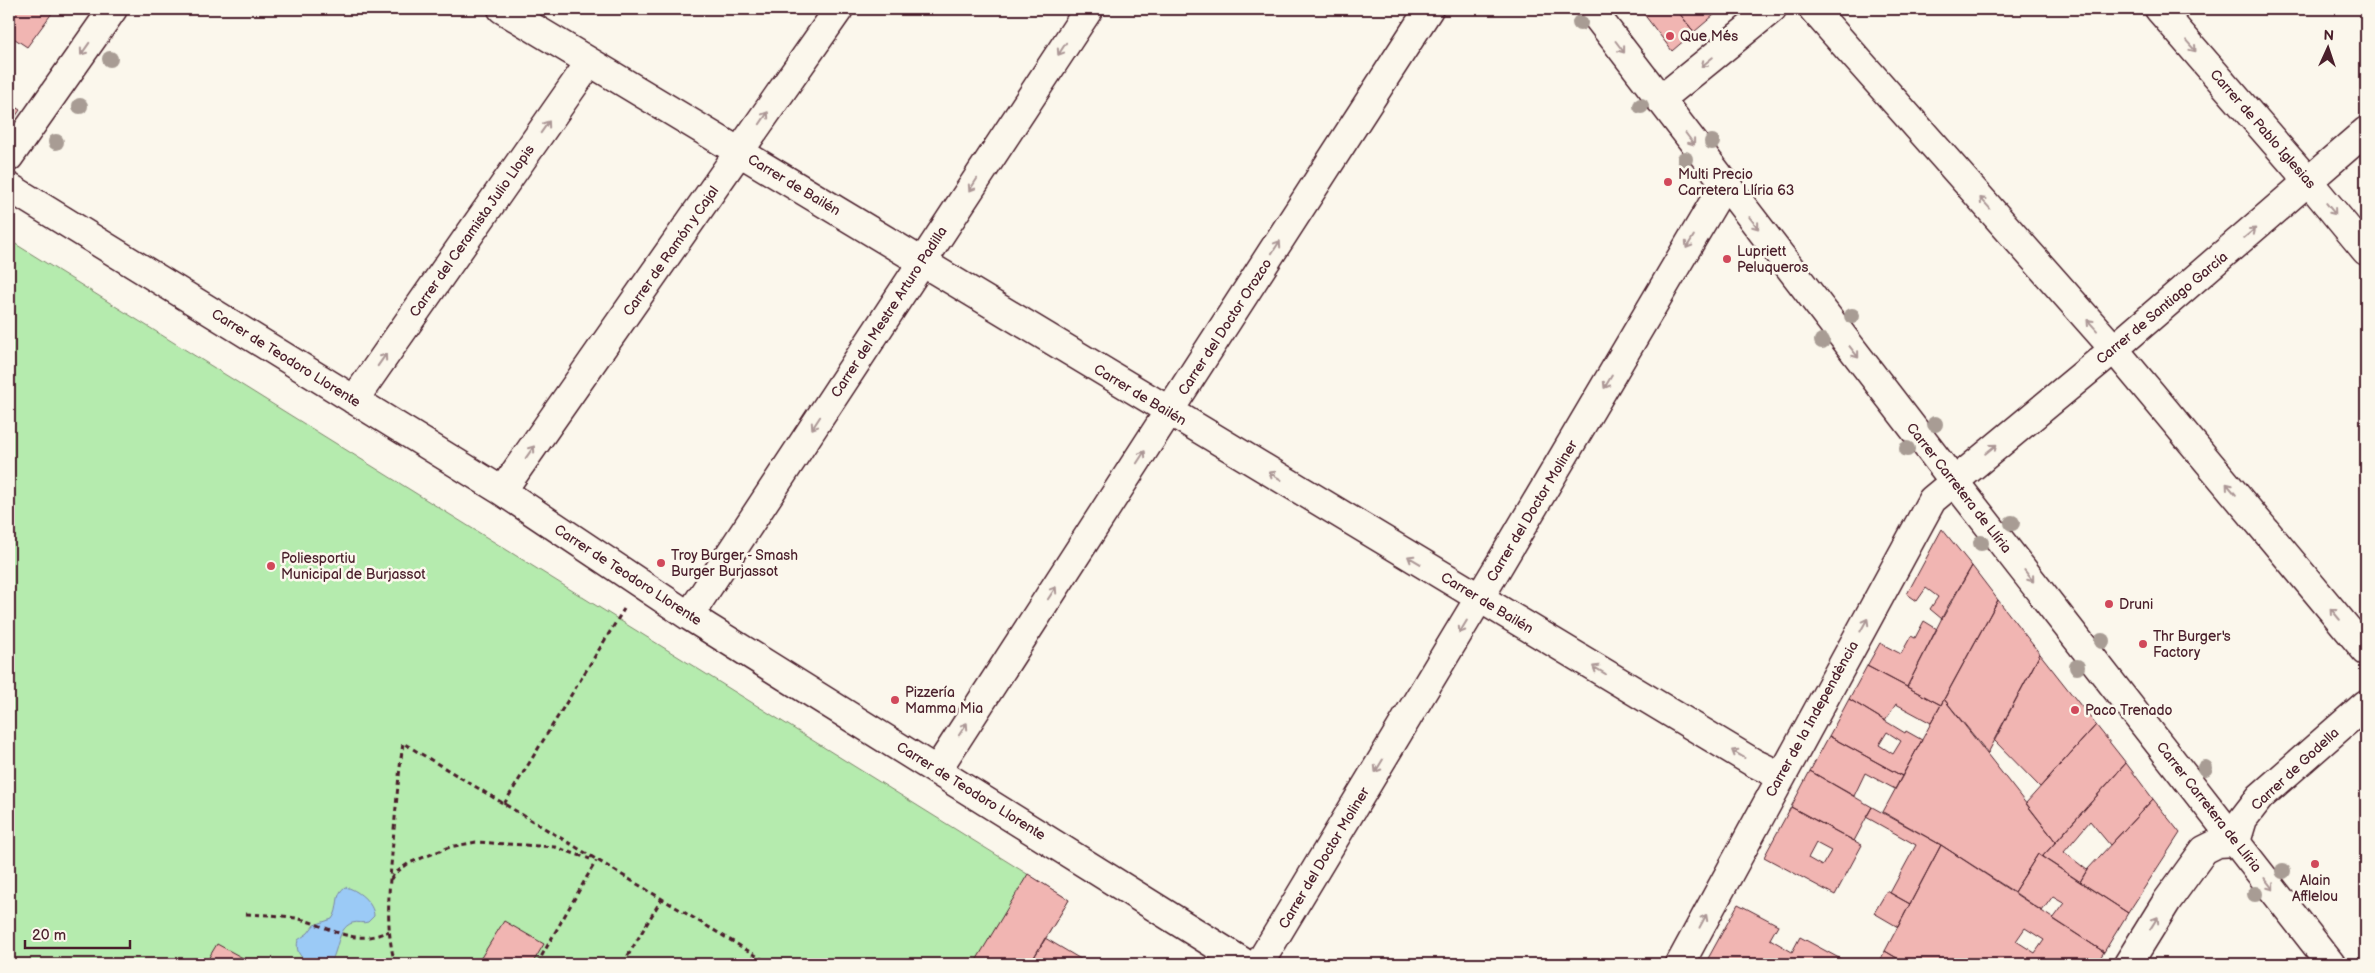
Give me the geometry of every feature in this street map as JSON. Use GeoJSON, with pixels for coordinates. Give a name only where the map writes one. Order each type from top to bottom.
{"type":"FeatureCollection","features":[{"type":"Feature","properties":{"kind":"street"},"geometry":{"type":"LineString","coordinates":[[9,157],[112,9]]}},
{"type":"Feature","properties":{"kind":"street","name":"Carrer de Bailén"},"geometry":{"type":"LineString","coordinates":[[502,9],[1480,599],[1754,763],[1781,776]]}},
{"type":"Feature","properties":{"kind":"street","name":"Carrer de Ramón y Cajal"},"geometry":{"type":"LineString","coordinates":[[502,492],[839,9]]}},
{"type":"Feature","properties":{"kind":"street","name":"Carrer del Mestre Arturo Padilla"},"geometry":{"type":"LineString","coordinates":[[689,616],[1089,9]]}},
{"type":"Feature","properties":{"kind":"street","name":"Carrer del Doctor Orozco"},"geometry":{"type":"LineString","coordinates":[[937,770],[1170,413],[1429,9]]}},
{"type":"Feature","properties":{"kind":"street","name":"Carrer Carretera de Llíria"},"geometry":{"type":"LineString","coordinates":[[1591,9],[1724,185],[2332,964]]}},
{"type":"Feature","properties":{"kind":"street"},"geometry":{"type":"LineString","coordinates":[[1660,100],[1772,9]]}},
{"type":"Feature","properties":{"kind":"street"},"geometry":{"type":"LineString","coordinates":[[1812,9],[2114,349],[2366,651]]}},
{"type":"Feature","properties":{"kind":"street","name":"Carrer de Pablo Iglesias"},"geometry":{"type":"LineString","coordinates":[[2159,9],[2309,182],[2366,251]]}},
{"type":"Feature","properties":{"kind":"street","name":"Carrer del Ceramista Julio Llopis"},"geometry":{"type":"LineString","coordinates":[[354,400],[590,62]]}},
{"type":"Feature","properties":{"kind":"street","name":"Carrer de Santiago García"},"geometry":{"type":"LineString","coordinates":[[1953,480],[2114,349],[2366,131]]}},
{"type":"Feature","properties":{"kind":"street","name":"Carrer del Doctor Moliner"},"geometry":{"type":"LineString","coordinates":[[1259,964],[1480,599],[1724,185]]}},
{"type":"Feature","properties":{"kind":"street","name":"Carrer de Teodoro Llorente"},"geometry":{"type":"LineString","coordinates":[[9,187],[502,492],[689,616],[1246,964]]}},
{"type":"Feature","properties":{"kind":"street","name":"Carrer de la Independència"},"geometry":{"type":"LineString","coordinates":[[1680,964],[1932,500],[1953,480]]}},
{"type":"Feature","properties":{"kind":"street","name":"Carrer de Godella"},"geometry":{"type":"LineString","coordinates":[[2236,842],[2243,819],[2260,797],[2366,704]]}},
{"type":"Feature","properties":{"kind":"street"},"geometry":{"type":"LineString","coordinates":[[2128,964],[2168,901],[2204,850],[2218,844],[2236,842]]}},
{"type":"Feature","properties":{"kind":"path"},"geometry":{"type":"LineString","coordinates":[[504,804],[640,583]]}},
{"type":"Feature","properties":{"kind":"path"},"geometry":{"type":"LineString","coordinates":[[395,964],[389,931],[390,882],[396,799],[403,743],[597,862],[770,964]]}},
{"type":"Feature","properties":{"kind":"path"},"geometry":{"type":"LineString","coordinates":[[390,882],[394,874],[409,863],[450,847],[476,842],[555,847],[597,862]]}},
{"type":"Feature","properties":{"kind":"path"},"geometry":{"type":"LineString","coordinates":[[537,964],[597,862]]}},
{"type":"Feature","properties":{"kind":"path"},"geometry":{"type":"LineString","coordinates":[[622,964],[661,900]]}},
{"type":"Feature","properties":{"kind":"path"},"geometry":{"type":"LineString","coordinates":[[246,914],[294,918],[358,938],[371,937],[389,931]]}},
{"type":"Feature","properties":{"kind":"green space","name":"Poliesportiu Municipal de Burjassot"},"geometry":{"type":"Polygon","coordinates":[[[9,240],[1069,900],[1030,964],[9,964],[9,240]]]}},
{"type":"Feature","properties":{"kind":"water"},"geometry":{"type":"Polygon","coordinates":[[[345,887],[364,897],[371,906],[374,916],[368,922],[354,922],[343,930],[335,954],[329,964],[306,960],[298,952],[298,940],[308,933],[314,925],[332,919],[336,911],[339,894],[345,887]]]}},
{"type":"Feature","properties":{"kind":"building"},"geometry":{"type":"Polygon","coordinates":[[[9,9],[55,9],[27,47],[9,35],[9,9]]]}},
{"type":"Feature","properties":{"kind":"building"},"geometry":{"type":"Polygon","coordinates":[[[1640,9],[1676,9],[1694,32],[1672,51],[1640,9]]]}},
{"type":"Feature","properties":{"kind":"building"},"geometry":{"type":"Polygon","coordinates":[[[1676,9],[1721,9],[1694,32],[1676,9]]]}},
{"type":"Feature","properties":{"kind":"building"},"geometry":{"type":"Polygon","coordinates":[[[9,103],[20,110],[9,126],[9,103]]]}},
{"type":"Feature","properties":{"kind":"building"},"geometry":{"type":"Polygon","coordinates":[[[1942,529],[1972,566],[1942,619],[1930,609],[1938,597],[1926,588],[1917,601],[1907,594],[1942,529]]]}},
{"type":"Feature","properties":{"kind":"building"},"geometry":{"type":"Polygon","coordinates":[[[1972,566],[1998,600],[1941,705],[1907,687],[1948,606],[1972,566]]]}},
{"type":"Feature","properties":{"kind":"building"},"geometry":{"type":"Polygon","coordinates":[[[1998,600],[2040,654],[1988,753],[1944,699],[1998,600]]]}},
{"type":"Feature","properties":{"kind":"building"},"geometry":{"type":"Polygon","coordinates":[[[1924,621],[1937,629],[1907,687],[1867,666],[1880,643],[1901,654],[1911,636],[1915,638],[1924,621]]]}},
{"type":"Feature","properties":{"kind":"building"},"geometry":{"type":"Polygon","coordinates":[[[2040,654],[2096,725],[2040,787],[1994,740],[2040,654]]]}},
{"type":"Feature","properties":{"kind":"building"},"geometry":{"type":"Polygon","coordinates":[[[1867,666],[1941,705],[1931,723],[1896,704],[1885,721],[1849,699],[1867,666]]]}},
{"type":"Feature","properties":{"kind":"building"},"geometry":{"type":"Polygon","coordinates":[[[1849,699],[1905,733],[1906,731],[1922,740],[1902,776],[1829,736],[1849,699]],[[1887,732],[1879,745],[1893,754],[1901,741],[1887,732]]]}},
{"type":"Feature","properties":{"kind":"building"},"geometry":{"type":"Polygon","coordinates":[[[1944,699],[2056,842],[2042,857],[2038,854],[2014,892],[1941,845],[1883,812],[1944,699]]]}},
{"type":"Feature","properties":{"kind":"building"},"geometry":{"type":"Polygon","coordinates":[[[2096,725],[2126,763],[2056,842],[2026,803],[2096,725]]]}},
{"type":"Feature","properties":{"kind":"building"},"geometry":{"type":"Polygon","coordinates":[[[1829,736],[1902,776],[1895,789],[1865,773],[1854,796],[1810,771],[1829,736]]]}},
{"type":"Feature","properties":{"kind":"building"},"geometry":{"type":"Polygon","coordinates":[[[2126,763],[2153,799],[2110,845],[2090,821],[2064,852],[2087,870],[2080,882],[2042,857],[2126,763]]]}},
{"type":"Feature","properties":{"kind":"building"},"geometry":{"type":"Polygon","coordinates":[[[1810,771],[1872,807],[1854,841],[1791,807],[1810,771]]]}},
{"type":"Feature","properties":{"kind":"building"},"geometry":{"type":"Polygon","coordinates":[[[2153,799],[2180,833],[2128,913],[2080,882],[2087,870],[2153,799]]]}},
{"type":"Feature","properties":{"kind":"building"},"geometry":{"type":"Polygon","coordinates":[[[1791,807],[1862,845],[1835,895],[1764,857],[1791,807]],[[1816,843],[1808,858],[1822,866],[1831,851],[1816,843]]]}},
{"type":"Feature","properties":{"kind":"building"},"geometry":{"type":"Polygon","coordinates":[[[1872,807],[1941,845],[1910,904],[1890,893],[1916,845],[1866,817],[1872,807]]]}},
{"type":"Feature","properties":{"kind":"building"},"geometry":{"type":"Polygon","coordinates":[[[1941,845],[2104,952],[2096,964],[1907,964],[1885,951],[1941,845]],[[2025,928],[2016,941],[2035,953],[2044,940],[2025,928]]]}},
{"type":"Feature","properties":{"kind":"building"},"geometry":{"type":"Polygon","coordinates":[[[2038,854],[2128,913],[2104,952],[2053,919],[2065,903],[2053,896],[2042,911],[2014,892],[2038,854]]]}},
{"type":"Feature","properties":{"kind":"building"},"geometry":{"type":"Polygon","coordinates":[[[1028,874],[1069,900],[1030,964],[974,964],[1028,874]]]}},
{"type":"Feature","properties":{"kind":"building"},"geometry":{"type":"Polygon","coordinates":[[[1887,891],[1910,904],[1898,927],[1874,913],[1887,891]]]}},
{"type":"Feature","properties":{"kind":"building"},"geometry":{"type":"Polygon","coordinates":[[[1738,904],[1778,925],[1770,939],[1792,952],[1800,937],[1850,964],[1705,964],[1738,904]]]}},
{"type":"Feature","properties":{"kind":"building"},"geometry":{"type":"Polygon","coordinates":[[[504,921],[544,944],[532,964],[477,964],[504,921]]]}},
{"type":"Feature","properties":{"kind":"building"},"geometry":{"type":"Polygon","coordinates":[[[1045,938],[1089,964],[1030,964],[1045,938]]]}},
{"type":"Feature","properties":{"kind":"building"},"geometry":{"type":"Polygon","coordinates":[[[217,944],[254,964],[205,964],[217,944]]]}},
{"type":"Feature","properties":{"kind":"building"},"geometry":{"type":"Polygon","coordinates":[[[1885,951],[1907,964],[1878,964],[1885,951]]]}},
{"type":"Feature","properties":{"kind":"place","name":"Que Més"},"geometry":{"type":"Point","coordinates":[1670,36]}},
{"type":"Feature","properties":{"kind":"place","name":"Multi Precio Carretera Llíria 63"},"geometry":{"type":"Point","coordinates":[1668,182]}},
{"type":"Feature","properties":{"kind":"place","name":"Lupriett Peluqueros"},"geometry":{"type":"Point","coordinates":[1727,259]}},
{"type":"Feature","properties":{"kind":"place","name":"Troy Burger - Smash Burger Burjassot"},"geometry":{"type":"Point","coordinates":[661,563]}},
{"type":"Feature","properties":{"kind":"place","name":"Poliesportiu Municipal de Burjassot"},"geometry":{"type":"Point","coordinates":[271,566]}},
{"type":"Feature","properties":{"kind":"place","name":"Druni"},"geometry":{"type":"Point","coordinates":[2109,604]}},
{"type":"Feature","properties":{"kind":"place","name":"Thr Burger's Factory"},"geometry":{"type":"Point","coordinates":[2143,644]}},
{"type":"Feature","properties":{"kind":"place","name":"Pizzería Mamma Mia"},"geometry":{"type":"Point","coordinates":[895,700]}},
{"type":"Feature","properties":{"kind":"place","name":"Paco Trenado"},"geometry":{"type":"Point","coordinates":[2075,710]}},
{"type":"Feature","properties":{"kind":"place","name":"Alain Afflelou"},"geometry":{"type":"Point","coordinates":[2315,864]}}]}
